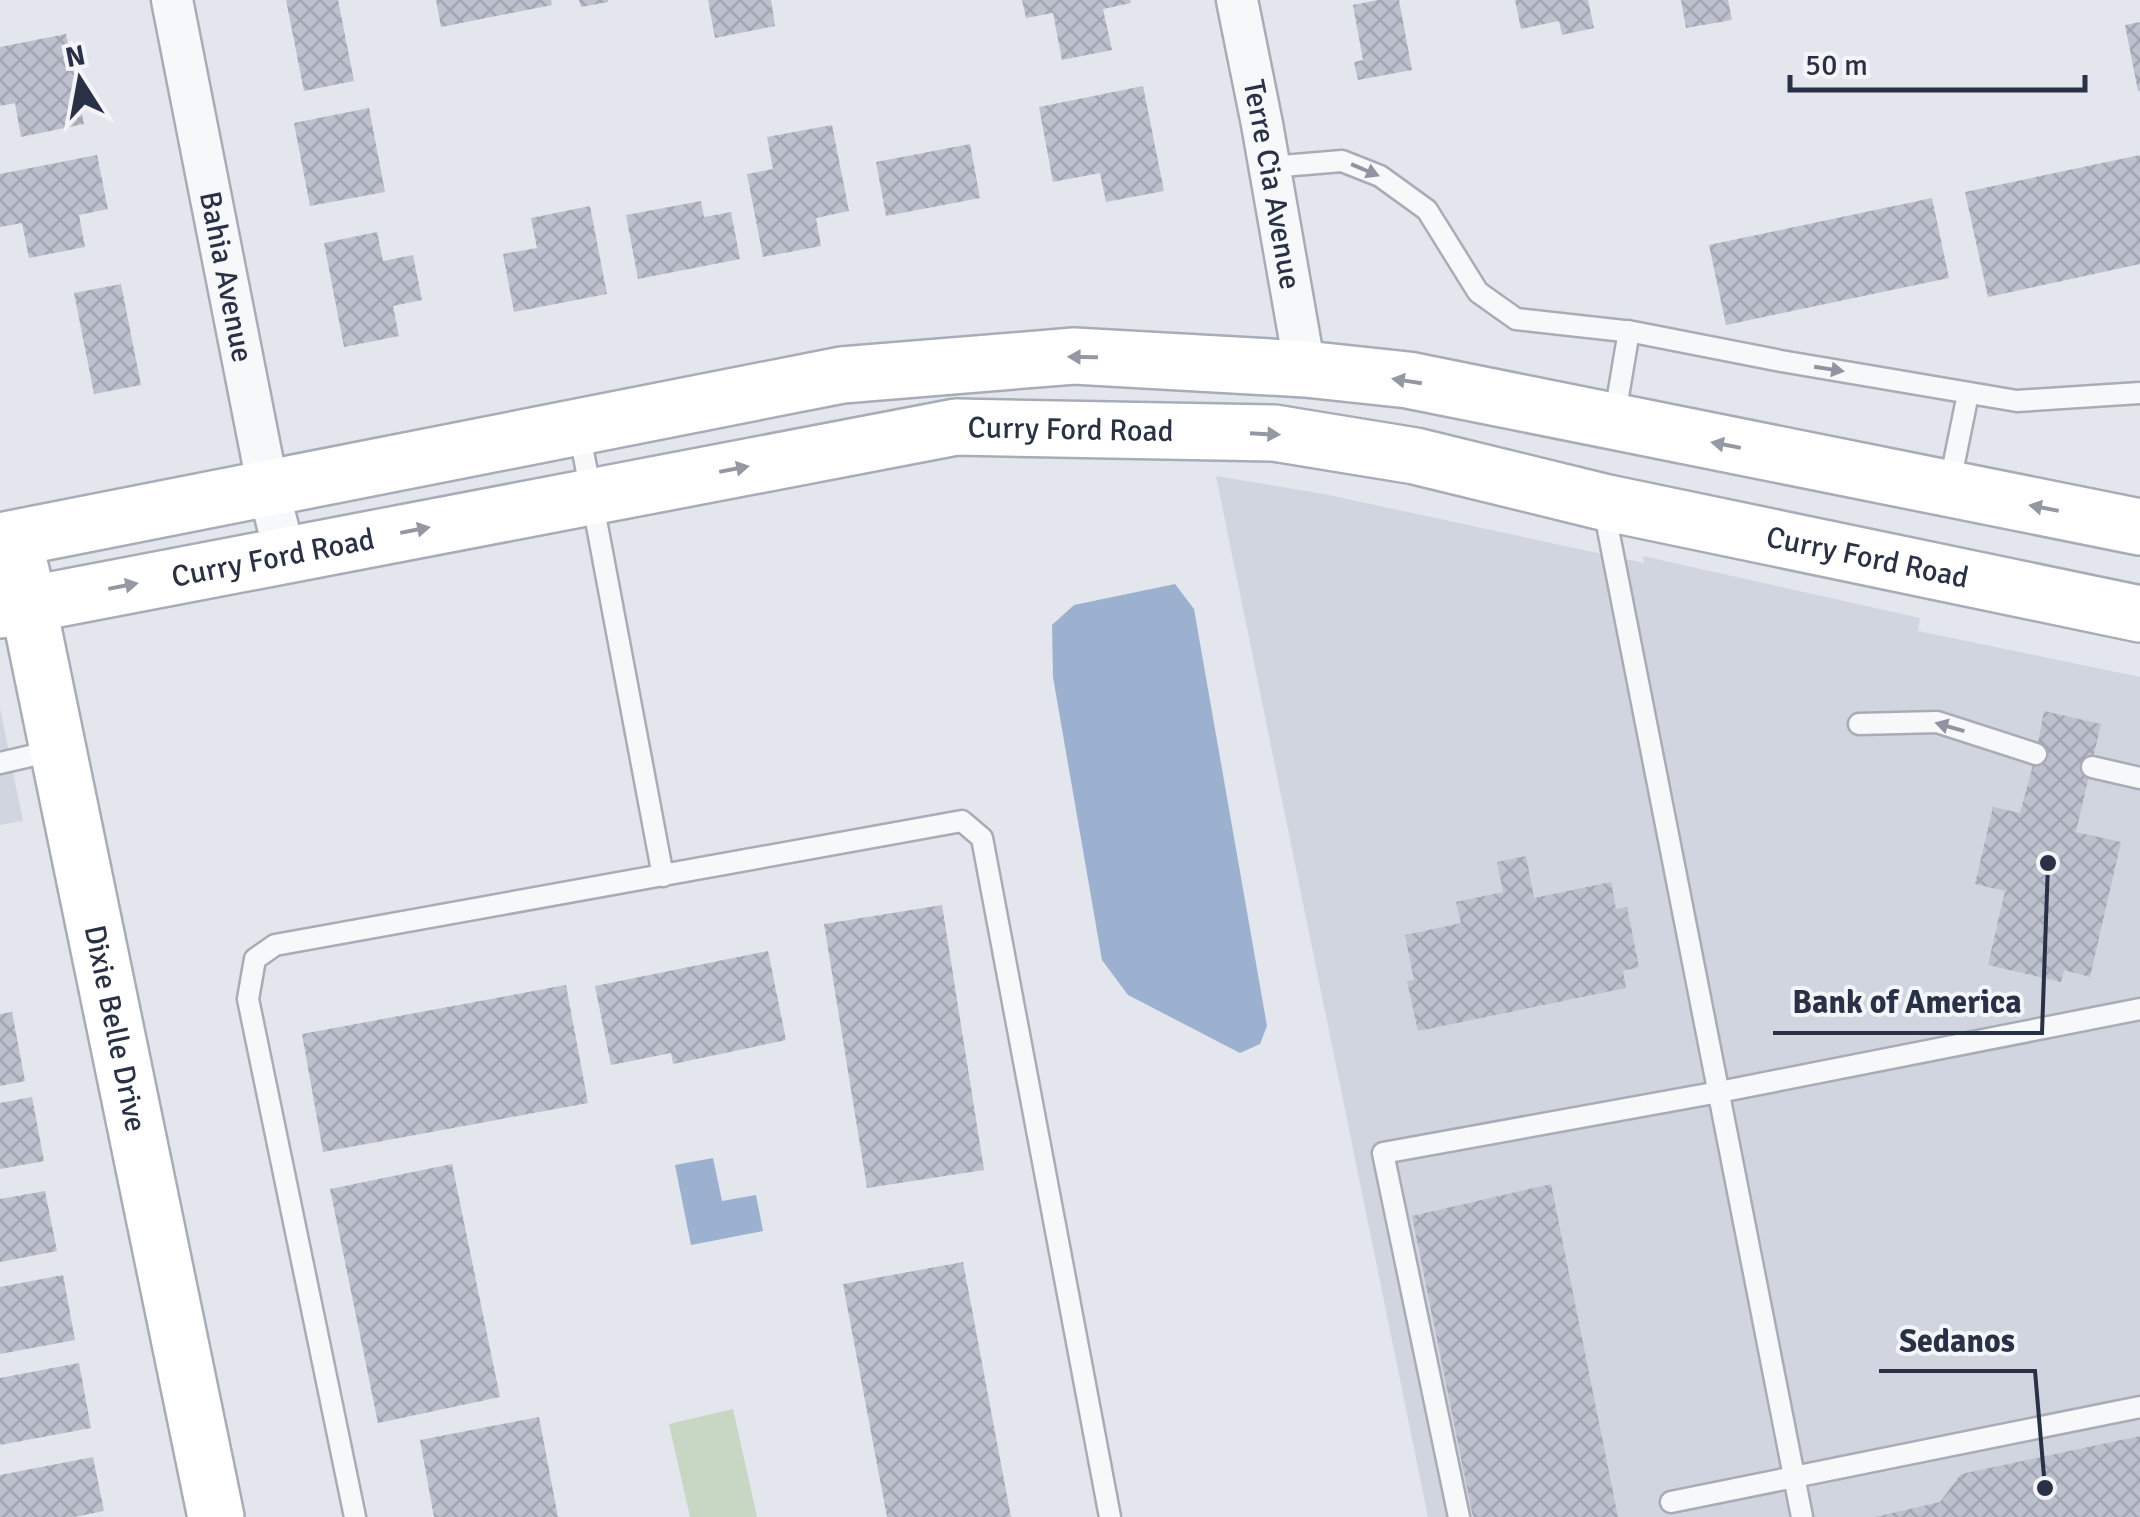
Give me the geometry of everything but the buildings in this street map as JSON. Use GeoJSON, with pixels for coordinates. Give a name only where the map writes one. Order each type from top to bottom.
{"type":"FeatureCollection","features":[{"type":"Feature","properties":{"kind":"main road","name":"Curry Ford Road"},"geometry":{"type":"LineString","coordinates":[[8,539],[842,375],[1055,357],[1305,370],[1408,380],[2140,528]]}},
{"type":"Feature","properties":{"kind":"main road"},"geometry":{"type":"LineString","coordinates":[[956,426],[1035,397],[1222,400],[1278,394],[1305,370]]}},
{"type":"Feature","properties":{"kind":"main road","name":"Curry Ford Road"},"geometry":{"type":"LineString","coordinates":[[14,607],[956,426],[1274,433],[1415,456],[1603,502],[2140,614]]}},
{"type":"Feature","properties":{"kind":"main road","name":"Dixie Belle Drive"},"geometry":{"type":"LineString","coordinates":[[8,539],[14,607],[58,750],[216,1517]]}},
{"type":"Feature","properties":{"kind":"street","name":"Bahia Avenue"},"geometry":{"type":"LineString","coordinates":[[172,0],[268,488],[285,554]]}},
{"type":"Feature","properties":{"kind":"street","name":"Terre Cia Avenue"},"geometry":{"type":"LineString","coordinates":[[1236,0],[1305,370]]}},
{"type":"Feature","properties":{"kind":"lane"},"geometry":{"type":"LineString","coordinates":[[1270,168],[1342,160],[1380,176],[1427,210],[1478,292],[1516,319],[1629,331],[2017,402],[2140,393]]}},
{"type":"Feature","properties":{"kind":"lane"},"geometry":{"type":"LineString","coordinates":[[1614,422],[1629,331]]}},
{"type":"Feature","properties":{"kind":"lane"},"geometry":{"type":"LineString","coordinates":[[1948,489],[1968,394]]}},
{"type":"Feature","properties":{"kind":"lane"},"geometry":{"type":"LineString","coordinates":[[578,427],[663,876]]}},
{"type":"Feature","properties":{"kind":"lane"},"geometry":{"type":"LineString","coordinates":[[1603,502],[1802,1517]]}},
{"type":"Feature","properties":{"kind":"lane"},"geometry":{"type":"LineString","coordinates":[[1859,724],[1937,722],[2036,754]]}},
{"type":"Feature","properties":{"kind":"lane"},"geometry":{"type":"LineString","coordinates":[[0,763],[58,750]]}},
{"type":"Feature","properties":{"kind":"lane"},"geometry":{"type":"LineString","coordinates":[[2092,767],[2140,778]]}},
{"type":"Feature","properties":{"kind":"lane"},"geometry":{"type":"LineString","coordinates":[[356,1517],[248,999],[254,959],[275,945],[962,822],[982,838],[1110,1517]]}},
{"type":"Feature","properties":{"kind":"lane"},"geometry":{"type":"LineString","coordinates":[[1458,1517],[1383,1153],[2140,1009]]}},
{"type":"Feature","properties":{"kind":"lane"},"geometry":{"type":"LineString","coordinates":[[1670,1502],[2140,1407]]}},
{"type":"Feature","properties":{"kind":"shaded area"},"geometry":{"type":"Polygon","coordinates":[[[1216,476],[1324,494],[1644,563],[1643,556],[1920,618],[1918,631],[2140,677],[2140,1517],[1428,1517],[1216,476]]]}},
{"type":"Feature","properties":{"kind":"shaded area"},"geometry":{"type":"Polygon","coordinates":[[[0,708],[23,821],[0,825],[0,708]]]}},
{"type":"Feature","properties":{"kind":"green space"},"geometry":{"type":"Polygon","coordinates":[[[733,1409],[757,1517],[690,1517],[669,1424],[733,1409]]]}},
{"type":"Feature","properties":{"kind":"water"},"geometry":{"type":"Polygon","coordinates":[[[1175,584],[1194,609],[1267,1026],[1260,1044],[1240,1053],[1128,995],[1102,960],[1053,677],[1052,625],[1074,605],[1175,584]]]}},
{"type":"Feature","properties":{"kind":"water"},"geometry":{"type":"Polygon","coordinates":[[[713,1158],[722,1201],[756,1195],[763,1231],[691,1245],[675,1165],[713,1158]]]}},
{"type":"Feature","properties":{"kind":"place","name":"Bank of America"},"geometry":{"type":"Point","coordinates":[2048,863]}},
{"type":"Feature","properties":{"kind":"place","name":"Sedanos"},"geometry":{"type":"Point","coordinates":[2045,1488]}}]}
